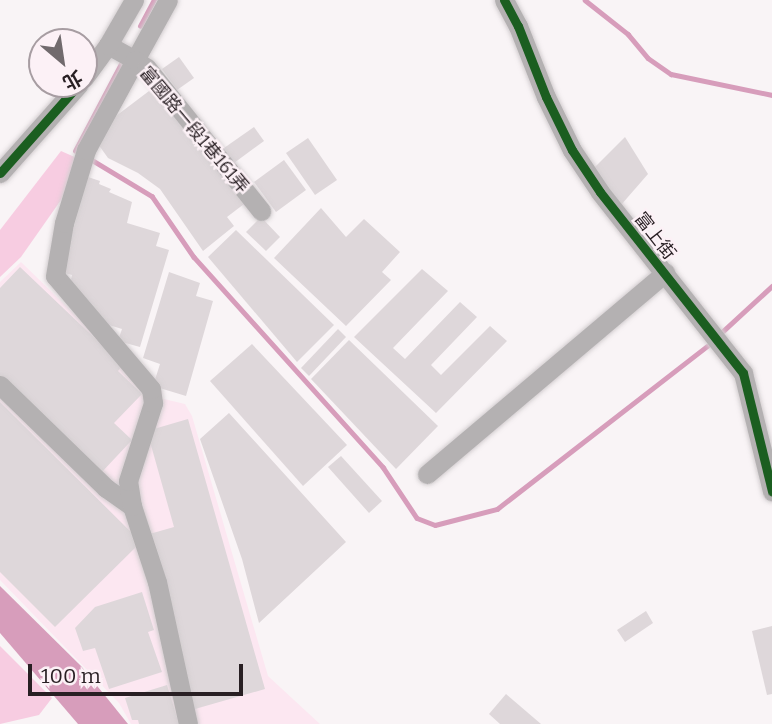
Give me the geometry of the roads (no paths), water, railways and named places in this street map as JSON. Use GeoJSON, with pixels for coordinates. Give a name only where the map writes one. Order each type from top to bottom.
{"type":"FeatureCollection","features":[{"type":"Feature","properties":{"kind":"street"},"geometry":{"type":"LineString","coordinates":[[98,59],[134,0]]}},
{"type":"Feature","properties":{"kind":"street"},"geometry":{"type":"LineString","coordinates":[[108,45],[135,60],[168,0]]}},
{"type":"Feature","properties":{"kind":"street","name":"富上街"},"geometry":{"type":"LineString","coordinates":[[504,0],[519,26],[546,97],[572,150],[600,192],[743,373],[772,491]]}},
{"type":"Feature","properties":{"kind":"street","name":"富國路一段1巷161弄"},"geometry":{"type":"LineString","coordinates":[[188,724],[157,582],[132,506],[128,481],[153,403],[151,389],[55,276],[64,223],[86,150],[135,60],[147,68],[261,211]]}},
{"type":"Feature","properties":{"kind":"street"},"geometry":{"type":"LineString","coordinates":[[0,173],[67,98]]}},
{"type":"Feature","properties":{"kind":"street"},"geometry":{"type":"LineString","coordinates":[[427,474],[664,273]]}},
{"type":"Feature","properties":{"kind":"street"},"geometry":{"type":"LineString","coordinates":[[0,386],[106,488],[132,506]]}},
{"type":"Feature","properties":{"kind":"waterway"},"geometry":{"type":"LineString","coordinates":[[140,26],[154,0]]}},
{"type":"Feature","properties":{"kind":"waterway"},"geometry":{"type":"LineString","coordinates":[[585,0],[628,34],[648,58],[671,74],[772,95]]}},
{"type":"Feature","properties":{"kind":"waterway"},"geometry":{"type":"LineString","coordinates":[[75,151],[122,62]]}},
{"type":"Feature","properties":{"kind":"waterway"},"geometry":{"type":"LineString","coordinates":[[92,160],[152,196],[194,257],[383,467],[417,518],[435,525],[497,509],[707,346]]}},
{"type":"Feature","properties":{"kind":"waterway"},"geometry":{"type":"LineString","coordinates":[[721,333],[772,286]]}}]}
